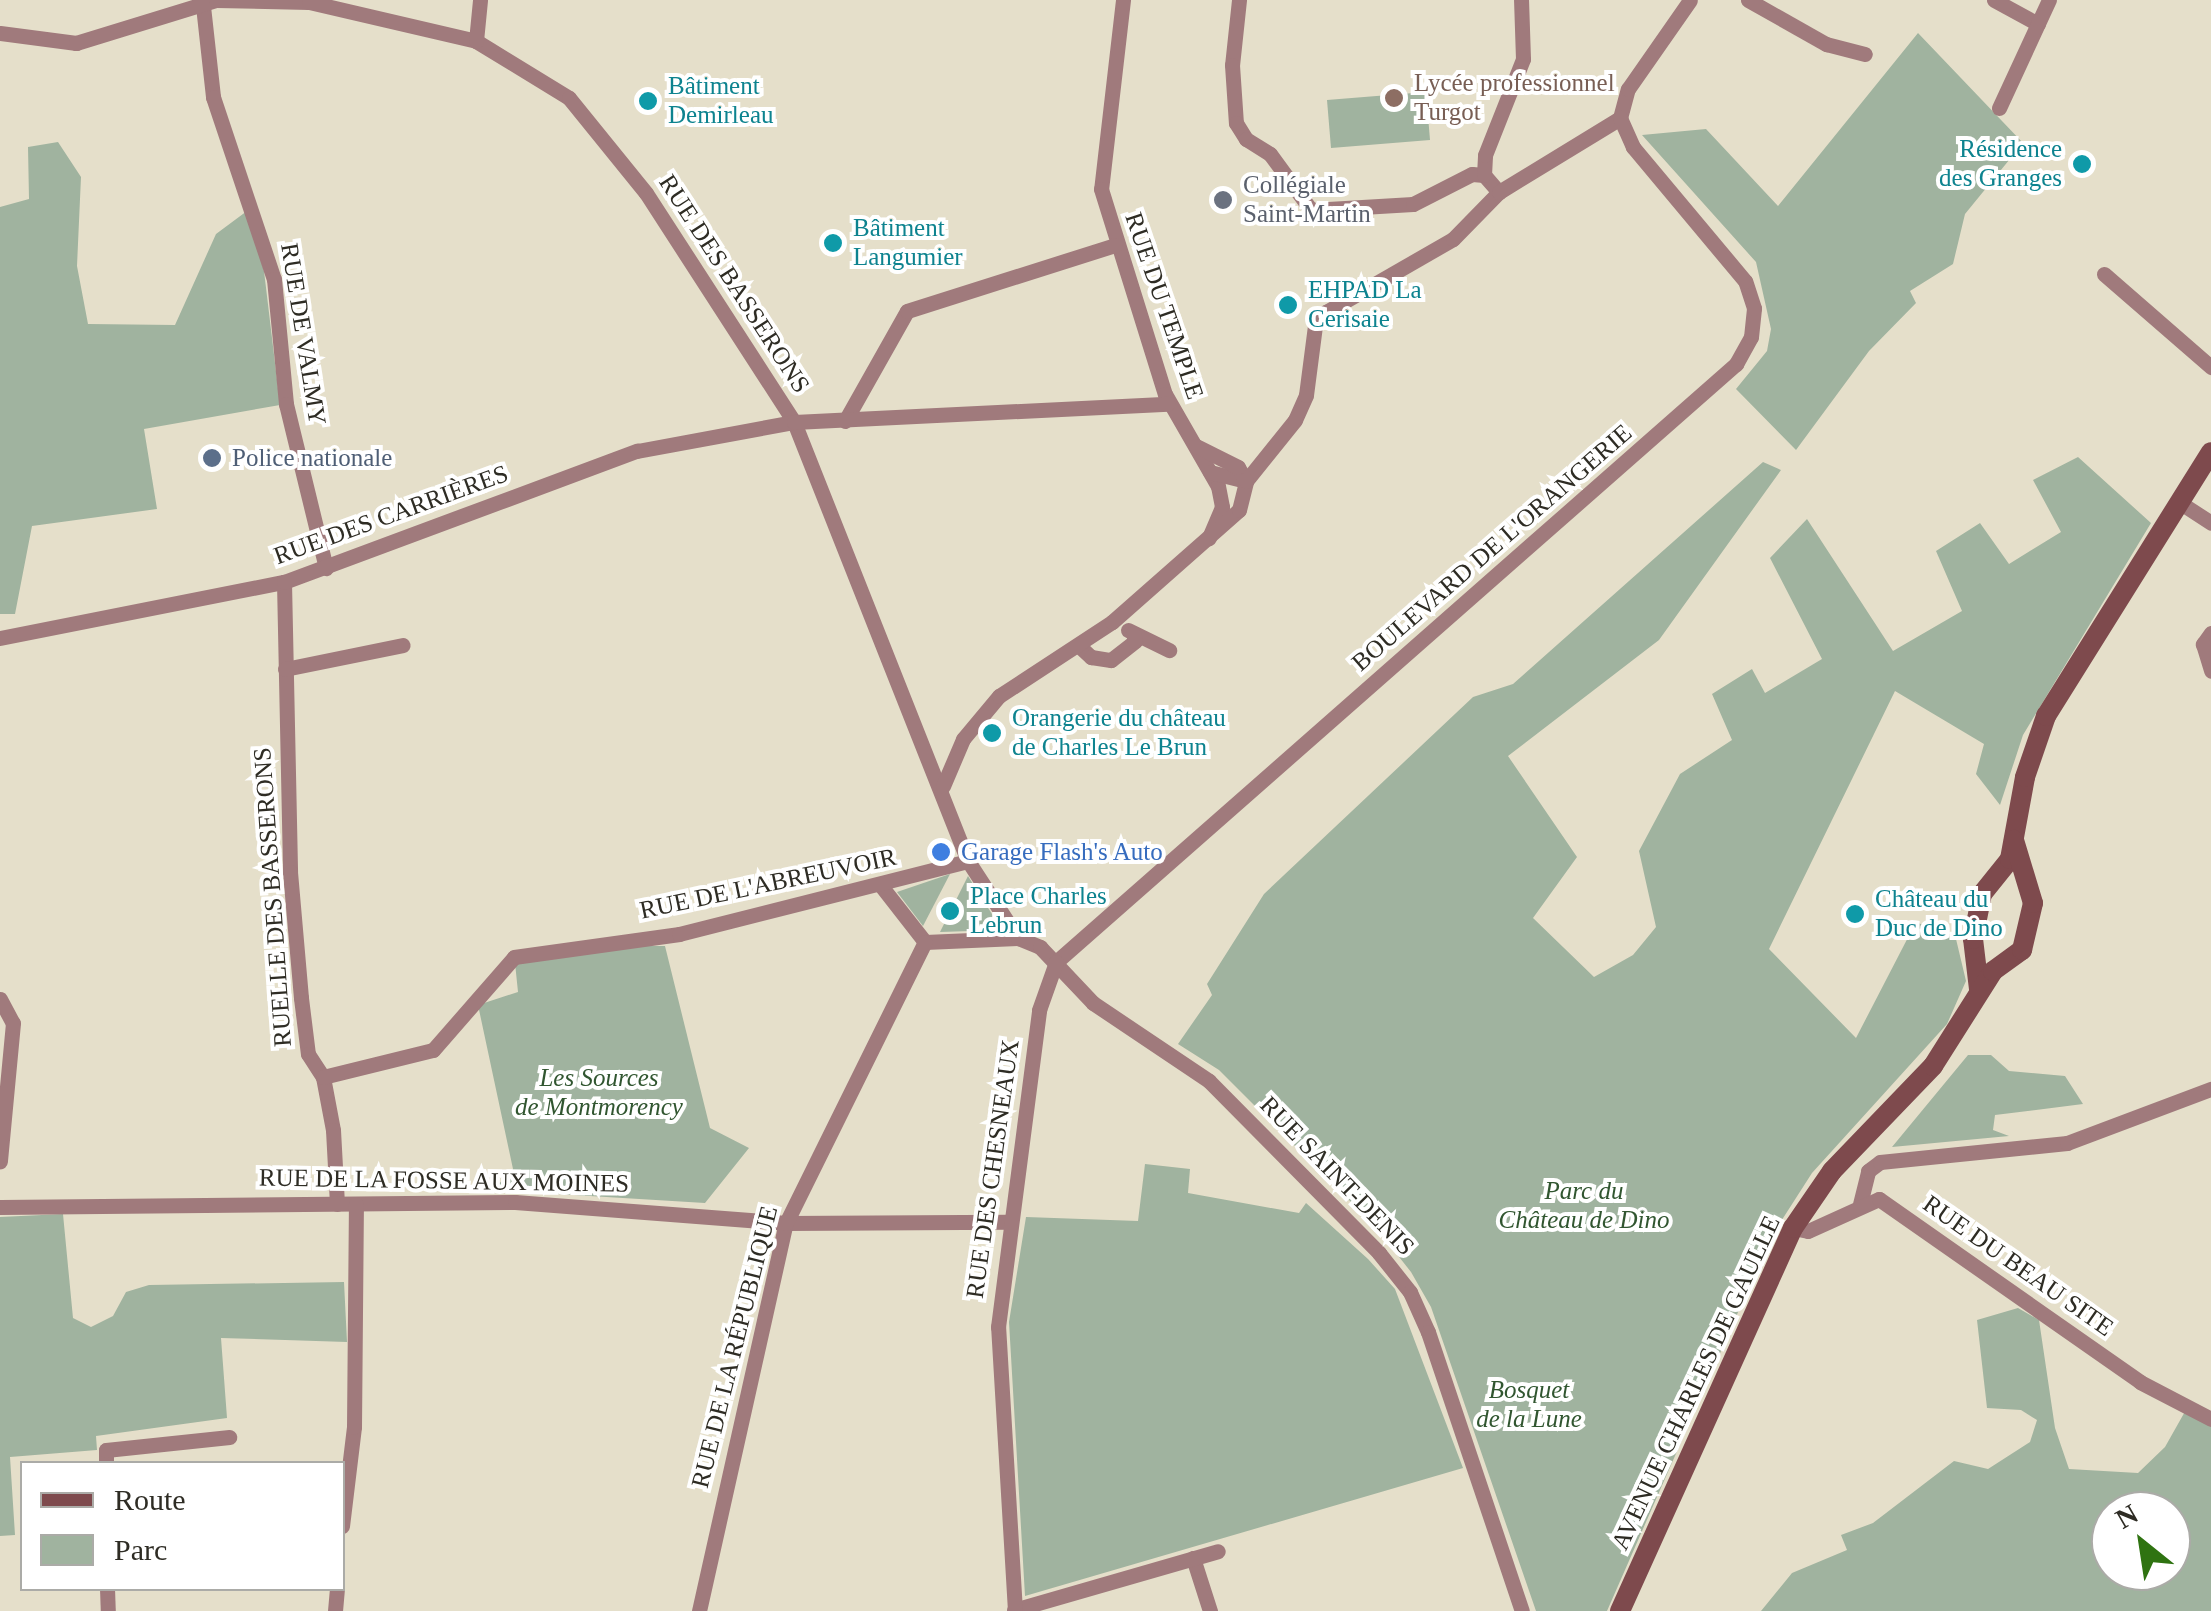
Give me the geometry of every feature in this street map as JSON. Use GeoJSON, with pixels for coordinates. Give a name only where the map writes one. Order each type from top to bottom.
{"type":"FeatureCollection","features":[{"type":"Feature","properties":{"kind":"main road","name":"AVENUE CHARLES DE GAULLE"},"geometry":{"type":"LineString","coordinates":[[1977,996],[1982,975],[1974,945],[1982,894],[1996,878],[2014,840],[2030,758],[2055,698],[2211,452]]}},
{"type":"Feature","properties":{"kind":"main road","name":"AVENUE CHARLES DE GAULLE"},"geometry":{"type":"LineString","coordinates":[[1620,1611],[1792,1228],[1832,1171],[1933,1066],[1977,996],[2025,943],[2033,903],[2023,881],[2014,840]]}},
{"type":"Feature","properties":{"kind":"main road"},"geometry":{"type":"LineString","coordinates":[[1996,878],[2023,881]]}},
{"type":"Feature","properties":{"kind":"main road"},"geometry":{"type":"LineString","coordinates":[[1974,945],[1984,959],[2004,963]]}},
{"type":"Feature","properties":{"kind":"street"},"geometry":{"type":"LineString","coordinates":[[476,41],[480,0]]}},
{"type":"Feature","properties":{"kind":"street","name":"RUE DU TEMPLE"},"geometry":{"type":"LineString","coordinates":[[1123,0],[1100,189],[1114,245],[1168,404],[1210,472],[1222,507],[1209,538]]}},
{"type":"Feature","properties":{"kind":"street"},"geometry":{"type":"LineString","coordinates":[[1239,0],[1232,65],[1236,123],[1246,139],[1270,154],[1311,210],[1413,204],[1472,174],[1484,175],[1499,192]]}},
{"type":"Feature","properties":{"kind":"street"},"geometry":{"type":"LineString","coordinates":[[1484,175],[1485,154],[1523,59],[1521,0]]}},
{"type":"Feature","properties":{"kind":"street"},"geometry":{"type":"LineString","coordinates":[[944,786],[962,739],[987,708],[1112,622],[1238,510],[1246,481],[1306,395],[1320,319],[1453,240],[1499,192],[1620,118],[1628,89],[1690,0]]}},
{"type":"Feature","properties":{"kind":"street"},"geometry":{"type":"LineString","coordinates":[[1748,0],[1826,44],[1865,54]]}},
{"type":"Feature","properties":{"kind":"street"},"geometry":{"type":"LineString","coordinates":[[1994,0],[2038,24]]}},
{"type":"Feature","properties":{"kind":"street"},"geometry":{"type":"LineString","coordinates":[[1999,108],[2049,0]]}},
{"type":"Feature","properties":{"kind":"street","name":"RUE DES BASSERONS"},"geometry":{"type":"LineString","coordinates":[[0,33],[76,43],[212,2],[376,7],[476,41],[570,98],[597,128],[794,422],[944,786],[968,860],[1018,938]]}},
{"type":"Feature","properties":{"kind":"street","name":"RUE DE VALMY"},"geometry":{"type":"LineString","coordinates":[[212,2],[213,97],[274,279],[286,404],[326,568]]}},
{"type":"Feature","properties":{"kind":"street","name":"BOULEVARD DE L'ORANGERIE"},"geometry":{"type":"LineString","coordinates":[[1056,962],[1736,364],[1751,337],[1754,308],[1745,281],[1633,148],[1620,118]]}},
{"type":"Feature","properties":{"kind":"street"},"geometry":{"type":"LineString","coordinates":[[845,421],[907,312],[1114,245]]}},
{"type":"Feature","properties":{"kind":"street"},"geometry":{"type":"LineString","coordinates":[[2104,274],[2211,367]]}},
{"type":"Feature","properties":{"kind":"street","name":"RUE DES CARRIÈRES"},"geometry":{"type":"LineString","coordinates":[[0,638],[284,582],[638,451],[794,422],[1168,404]]}},
{"type":"Feature","properties":{"kind":"street"},"geometry":{"type":"LineString","coordinates":[[1193,444],[1238,467],[1246,481]]}},
{"type":"Feature","properties":{"kind":"street"},"geometry":{"type":"LineString","coordinates":[[1210,472],[1246,481]]}},
{"type":"Feature","properties":{"kind":"street"},"geometry":{"type":"LineString","coordinates":[[2179,502],[2211,524]]}},
{"type":"Feature","properties":{"kind":"street","name":"RUELLE DES BASSERONS"},"geometry":{"type":"LineString","coordinates":[[284,582],[284,669],[301,998],[308,1054],[323,1076],[338,1204]]}},
{"type":"Feature","properties":{"kind":"street"},"geometry":{"type":"LineString","coordinates":[[1112,622],[1169,650]]}},
{"type":"Feature","properties":{"kind":"street"},"geometry":{"type":"LineString","coordinates":[[1078,645],[1091,657],[1110,660],[1134,642],[1133,633]]}},
{"type":"Feature","properties":{"kind":"street"},"geometry":{"type":"LineString","coordinates":[[2211,633],[2203,644],[2211,671]]}},
{"type":"Feature","properties":{"kind":"street"},"geometry":{"type":"LineString","coordinates":[[284,669],[403,645]]}},
{"type":"Feature","properties":{"kind":"street","name":"RUE DE L'ABREUVOIR"},"geometry":{"type":"LineString","coordinates":[[323,1076],[433,1050],[514,957],[679,934],[882,887],[968,860]]}},
{"type":"Feature","properties":{"kind":"street"},"geometry":{"type":"LineString","coordinates":[[882,887],[924,942],[1018,938],[1056,962]]}},
{"type":"Feature","properties":{"kind":"street","name":"RUE DE LA RÉPUBLIQUE"},"geometry":{"type":"LineString","coordinates":[[699,1611],[786,1223],[924,942]]}},
{"type":"Feature","properties":{"kind":"street","name":"RUE DES CHESNEAUX"},"geometry":{"type":"LineString","coordinates":[[1014,1610],[998,1327],[1008,1222],[1039,1010],[1056,962]]}},
{"type":"Feature","properties":{"kind":"street","name":"RUE SAINT-DENIS"},"geometry":{"type":"LineString","coordinates":[[1056,962],[1093,1003],[1209,1081],[1404,1283],[1428,1332],[1522,1611]]}},
{"type":"Feature","properties":{"kind":"street"},"geometry":{"type":"LineString","coordinates":[[0,999],[13,1022],[0,1161]]}},
{"type":"Feature","properties":{"kind":"street"},"geometry":{"type":"LineString","coordinates":[[1792,1228],[1808,1231],[1860,1204],[1868,1171],[1880,1162],[2067,1142],[2211,1089]]}},
{"type":"Feature","properties":{"kind":"street","name":"RUE DU BEAU SITE"},"geometry":{"type":"LineString","coordinates":[[1860,1204],[1879,1199],[2140,1382],[2211,1419]]}},
{"type":"Feature","properties":{"kind":"street"},"geometry":{"type":"LineString","coordinates":[[345,1501],[354,1427],[356,1204]]}},
{"type":"Feature","properties":{"kind":"street","name":"RUE DE LA FOSSE AUX MOINES"},"geometry":{"type":"LineString","coordinates":[[0,1207],[584,1205],[786,1223],[1008,1222]]}},
{"type":"Feature","properties":{"kind":"street"},"geometry":{"type":"LineString","coordinates":[[106,1457],[229,1437]]}},
{"type":"Feature","properties":{"kind":"street"},"geometry":{"type":"LineString","coordinates":[[1014,1610],[1218,1551]]}},
{"type":"Feature","properties":{"kind":"street"},"geometry":{"type":"LineString","coordinates":[[1193,1558],[1210,1611]]}},
{"type":"Feature","properties":{"kind":"green space"},"geometry":{"type":"Polygon","coordinates":[[[1918,33],[2023,143],[1965,214],[1953,264],[1910,291],[1916,303],[1869,351],[1796,450],[1736,389],[1767,351],[1771,329],[1756,262],[1642,135],[1706,129],[1778,206],[1918,33]]]}},
{"type":"Feature","properties":{"kind":"green space"},"geometry":{"type":"Polygon","coordinates":[[[1426,92],[1430,140],[1331,148],[1327,100],[1426,92]]]}},
{"type":"Feature","properties":{"kind":"green space"},"geometry":{"type":"Polygon","coordinates":[[[58,142],[81,177],[77,266],[88,324],[175,325],[216,234],[247,211],[264,271],[280,405],[144,429],[157,509],[32,526],[15,614],[0,614],[0,207],[29,199],[28,147],[58,142]]]}},
{"type":"Feature","properties":{"kind":"green space"},"geometry":{"type":"Polygon","coordinates":[[[2078,457],[2151,523],[2023,735],[2000,805],[1976,774],[1984,744],[1895,691],[1769,949],[1856,1038],[1916,922],[1956,939],[1966,981],[1947,1024],[1812,1173],[1771,1237],[1607,1611],[1536,1611],[1431,1307],[1411,1272],[1373,1224],[1219,1070],[1178,1044],[1212,995],[1207,984],[1264,894],[1473,697],[1513,684],[1763,462],[1781,470],[1659,640],[1508,756],[1577,857],[1533,918],[1594,977],[1633,955],[1656,927],[1639,851],[1680,774],[1732,740],[1712,694],[1752,669],[1765,693],[1822,659],[1770,558],[1807,519],[1893,651],[1962,611],[1936,551],[1980,523],[2009,564],[2061,532],[2033,480],[2078,457]]]}},
{"type":"Feature","properties":{"kind":"green space"},"geometry":{"type":"Polygon","coordinates":[[[950,874],[923,926],[897,892],[950,874]]]}},
{"type":"Feature","properties":{"kind":"green space"},"geometry":{"type":"Polygon","coordinates":[[[968,876],[1002,930],[940,932],[968,876]]]}},
{"type":"Feature","properties":{"kind":"green space","name":"Les Sources de Montmorency"},"geometry":{"type":"Polygon","coordinates":[[[626,946],[665,946],[710,1128],[749,1148],[705,1203],[493,1190],[513,1169],[478,1005],[518,992],[515,963],[626,946]]]}},
{"type":"Feature","properties":{"kind":"green space"},"geometry":{"type":"Polygon","coordinates":[[[1968,1055],[1991,1055],[2009,1071],[2065,1076],[2083,1104],[1995,1115],[1993,1130],[2009,1136],[1892,1147],[1968,1055]]]}},
{"type":"Feature","properties":{"kind":"green space"},"geometry":{"type":"Polygon","coordinates":[[[1145,1164],[1190,1169],[1188,1193],[1299,1213],[1306,1203],[1368,1259],[1395,1289],[1463,1468],[1025,1596],[1009,1322],[1026,1217],[1138,1221],[1145,1164]]]}},
{"type":"Feature","properties":{"kind":"green space"},"geometry":{"type":"Polygon","coordinates":[[[63,1214],[73,1318],[91,1327],[113,1316],[126,1292],[149,1285],[344,1282],[347,1342],[221,1338],[227,1418],[96,1436],[97,1450],[10,1457],[15,1535],[0,1536],[0,1217],[63,1214]]]}},
{"type":"Feature","properties":{"kind":"green space"},"geometry":{"type":"Polygon","coordinates":[[[2018,1308],[2039,1320],[2055,1428],[2069,1469],[2138,1473],[2165,1447],[2187,1408],[2211,1421],[2211,1611],[1761,1611],[1792,1573],[1847,1550],[1841,1535],[1873,1523],[1954,1461],[1988,1469],[2030,1442],[2037,1420],[2021,1410],[1987,1408],[1977,1320],[2018,1308]]]}},
{"type":"Feature","properties":{"kind":"place","name":"Lycée professionnel Turgot"},"geometry":{"type":"Point","coordinates":[1394,98]}},
{"type":"Feature","properties":{"kind":"place","name":"Bâtiment Demirleau"},"geometry":{"type":"Point","coordinates":[648,101]}},
{"type":"Feature","properties":{"kind":"place","name":"Résidence des Granges"},"geometry":{"type":"Point","coordinates":[2082,164]}},
{"type":"Feature","properties":{"kind":"place","name":"Collégiale Saint-Martin"},"geometry":{"type":"Point","coordinates":[1223,200]}},
{"type":"Feature","properties":{"kind":"place","name":"Bâtiment Langumier"},"geometry":{"type":"Point","coordinates":[833,243]}},
{"type":"Feature","properties":{"kind":"place","name":"EHPAD La Cerisaie"},"geometry":{"type":"Point","coordinates":[1288,305]}},
{"type":"Feature","properties":{"kind":"place","name":"Police nationale"},"geometry":{"type":"Point","coordinates":[212,458]}},
{"type":"Feature","properties":{"kind":"place","name":"Orangerie du château de Charles Le Brun"},"geometry":{"type":"Point","coordinates":[992,733]}},
{"type":"Feature","properties":{"kind":"place","name":"Garage Flash's Auto"},"geometry":{"type":"Point","coordinates":[941,852]}},
{"type":"Feature","properties":{"kind":"place","name":"Place Charles Lebrun"},"geometry":{"type":"Point","coordinates":[950,911]}},
{"type":"Feature","properties":{"kind":"place","name":"Château du Duc de Dino"},"geometry":{"type":"Point","coordinates":[1855,914]}},
{"type":"Feature","properties":{"kind":"park label","name":"Parc du Château de Dino"},"geometry":{"type":"Point","coordinates":[1584,1206]}},
{"type":"Feature","properties":{"kind":"park label","name":"Bosquet de la Lune"},"geometry":{"type":"Point","coordinates":[1529,1406]}}]}
